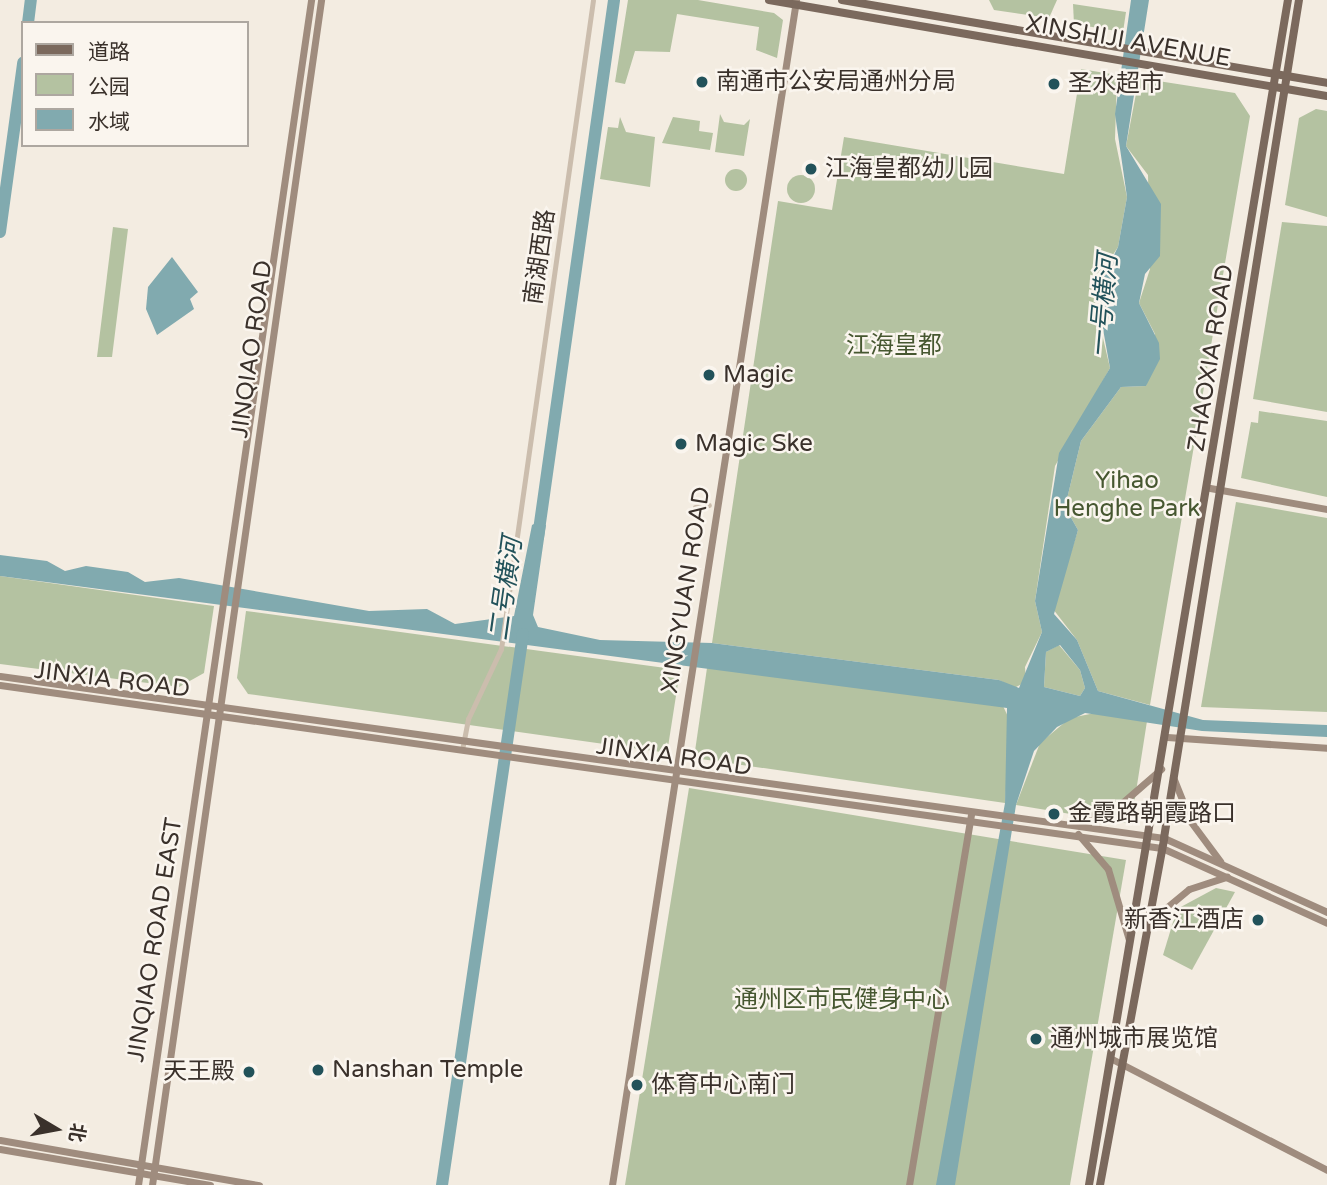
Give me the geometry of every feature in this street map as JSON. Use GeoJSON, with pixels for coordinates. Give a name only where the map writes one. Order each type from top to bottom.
{"type":"FeatureCollection","features":[{"type":"Feature","properties":{"kind":"main road","name":"XINSHIJI AVENUE"},"geometry":{"type":"LineString","coordinates":[[769,0],[796,2],[1284,89]]}},
{"type":"Feature","properties":{"kind":"main road","name":"XINSHIJI AVENUE"},"geometry":{"type":"LineString","coordinates":[[842,0],[1286,76]]}},
{"type":"Feature","properties":{"kind":"main road","name":"ZHAOXIA ROAD"},"geometry":{"type":"LineString","coordinates":[[1100,1185],[1163,843],[1272,87],[1288,0]]}},
{"type":"Feature","properties":{"kind":"main road","name":"ZHAOXIA ROAD"},"geometry":{"type":"LineString","coordinates":[[1089,1185],[1171,706],[1214,489],[1299,0]]}},
{"type":"Feature","properties":{"kind":"main road"},"geometry":{"type":"LineString","coordinates":[[1286,76],[1327,83]]}},
{"type":"Feature","properties":{"kind":"main road"},"geometry":{"type":"LineString","coordinates":[[1284,89],[1327,96]]}},
{"type":"Feature","properties":{"kind":"street","name":"JINQIAO ROAD"},"geometry":{"type":"LineString","coordinates":[[211,701],[311,0]]}},
{"type":"Feature","properties":{"kind":"street","name":"JINQIAO ROAD"},"geometry":{"type":"LineString","coordinates":[[221,702],[321,0]]}},
{"type":"Feature","properties":{"kind":"street","name":"南湖西路"},"geometry":{"type":"LineString","coordinates":[[462,750],[464,738],[501,649],[593,0]]}},
{"type":"Feature","properties":{"kind":"street","name":"XINGYUAN ROAD"},"geometry":{"type":"LineString","coordinates":[[612,1185],[796,2]]}},
{"type":"Feature","properties":{"kind":"street"},"geometry":{"type":"LineString","coordinates":[[1214,489],[1327,509]]}},
{"type":"Feature","properties":{"kind":"street"},"geometry":{"type":"LineString","coordinates":[[695,508],[709,506]]}},
{"type":"Feature","properties":{"kind":"street","name":"JINXIA ROAD"},"geometry":{"type":"LineString","coordinates":[[0,676],[221,702],[678,767],[971,813],[989,820],[1148,846],[1163,843],[1223,864],[1327,912]]}},
{"type":"Feature","properties":{"kind":"street","name":"JINXIA ROAD"},"geometry":{"type":"LineString","coordinates":[[0,685],[220,713],[462,750],[971,813],[994,812],[1149,836],[1327,923]]}},
{"type":"Feature","properties":{"kind":"street","name":"JINQIAO ROAD EAST"},"geometry":{"type":"LineString","coordinates":[[138,1185],[211,701]]}},
{"type":"Feature","properties":{"kind":"street","name":"JINQIAO ROAD EAST"},"geometry":{"type":"LineString","coordinates":[[152,1185],[221,702]]}},
{"type":"Feature","properties":{"kind":"street"},"geometry":{"type":"LineString","coordinates":[[1168,733],[1327,748]]}},
{"type":"Feature","properties":{"kind":"street"},"geometry":{"type":"LineString","coordinates":[[1072,824],[1122,803],[1161,768]]}},
{"type":"Feature","properties":{"kind":"street"},"geometry":{"type":"LineString","coordinates":[[1172,776],[1191,822],[1223,864]]}},
{"type":"Feature","properties":{"kind":"street"},"geometry":{"type":"LineString","coordinates":[[909,1185],[971,813]]}},
{"type":"Feature","properties":{"kind":"street"},"geometry":{"type":"LineString","coordinates":[[1077,834],[1108,869],[1130,951]]}},
{"type":"Feature","properties":{"kind":"street"},"geometry":{"type":"LineString","coordinates":[[1148,923],[1189,889],[1227,876]]}},
{"type":"Feature","properties":{"kind":"street"},"geometry":{"type":"LineString","coordinates":[[1112,1059],[1327,1170]]}},
{"type":"Feature","properties":{"kind":"street"},"geometry":{"type":"LineString","coordinates":[[0,1140],[140,1170]]}},
{"type":"Feature","properties":{"kind":"street"},"geometry":{"type":"LineString","coordinates":[[0,1149],[259,1185]]}},
{"type":"Feature","properties":{"kind":"street"},"geometry":{"type":"LineString","coordinates":[[154,1172],[210,1185]]}},
{"type":"Feature","properties":{"kind":"green space"},"geometry":{"type":"Polygon","coordinates":[[[628,0],[698,0],[774,13],[783,20],[777,58],[756,50],[759,27],[677,14],[670,52],[635,51],[625,84],[615,82],[628,0]]]}},
{"type":"Feature","properties":{"kind":"green space"},"geometry":{"type":"Polygon","coordinates":[[[989,0],[1057,0],[1049,18],[994,10],[989,0]]]}},
{"type":"Feature","properties":{"kind":"green space"},"geometry":{"type":"Polygon","coordinates":[[[1073,4],[1126,12],[1123,32],[1074,24],[1073,4]]]}},
{"type":"Feature","properties":{"kind":"green space","name":"江海皇都"},"geometry":{"type":"Polygon","coordinates":[[[1081,69],[1117,75],[1115,139],[1127,197],[1118,247],[1098,278],[1095,304],[1110,368],[1055,466],[1035,601],[1042,632],[1025,667],[1026,682],[1014,688],[999,680],[712,643],[778,201],[832,210],[844,137],[1064,174],[1081,69]]]}},
{"type":"Feature","properties":{"kind":"green space","name":"Yihao Henghe Park"},"geometry":{"type":"Polygon","coordinates":[[[1139,78],[1235,93],[1250,116],[1150,705],[1098,691],[1077,640],[1053,609],[1078,530],[1065,507],[1081,441],[1121,387],[1146,386],[1155,334],[1139,303],[1150,269],[1148,175],[1126,146],[1139,78]]]}},
{"type":"Feature","properties":{"kind":"green space"},"geometry":{"type":"Polygon","coordinates":[[[1316,109],[1327,111],[1327,217],[1285,205],[1299,118],[1316,109]]]}},
{"type":"Feature","properties":{"kind":"green space"},"geometry":{"type":"Polygon","coordinates":[[[720,114],[724,122],[744,125],[750,119],[744,156],[715,152],[720,114]]]}},
{"type":"Feature","properties":{"kind":"green space"},"geometry":{"type":"Polygon","coordinates":[[[620,117],[626,132],[655,137],[650,187],[600,179],[608,127],[618,128],[620,117]]]}},
{"type":"Feature","properties":{"kind":"green space"},"geometry":{"type":"Polygon","coordinates":[[[673,117],[700,121],[699,131],[713,133],[710,150],[662,143],[673,117]]]}},
{"type":"Feature","properties":{"kind":"green space"},"geometry":{"type":"Polygon","coordinates":[[[736,169],[744,172],[747,180],[744,188],[736,191],[728,188],[725,180],[728,172],[736,169]]]}},
{"type":"Feature","properties":{"kind":"green space"},"geometry":{"type":"Polygon","coordinates":[[[801,175],[811,179],[815,189],[811,199],[801,203],[791,199],[787,189],[791,179],[801,175]]]}},
{"type":"Feature","properties":{"kind":"green space"},"geometry":{"type":"Polygon","coordinates":[[[1282,222],[1327,226],[1327,412],[1253,399],[1282,222]]]}},
{"type":"Feature","properties":{"kind":"green space"},"geometry":{"type":"Polygon","coordinates":[[[113,227],[128,229],[112,357],[97,357],[113,227]]]}},
{"type":"Feature","properties":{"kind":"green space"},"geometry":{"type":"Polygon","coordinates":[[[1259,411],[1327,421],[1327,497],[1241,478],[1251,422],[1258,423],[1259,411]]]}},
{"type":"Feature","properties":{"kind":"green space"},"geometry":{"type":"Polygon","coordinates":[[[1236,502],[1327,518],[1327,712],[1201,707],[1236,502]]]}},
{"type":"Feature","properties":{"kind":"green space"},"geometry":{"type":"Polygon","coordinates":[[[0,576],[214,606],[204,673],[179,687],[0,664],[0,576]]]}},
{"type":"Feature","properties":{"kind":"green space"},"geometry":{"type":"Polygon","coordinates":[[[246,611],[680,670],[668,747],[661,752],[248,694],[237,678],[246,611]]]}},
{"type":"Feature","properties":{"kind":"green space"},"geometry":{"type":"Polygon","coordinates":[[[1059,645],[1080,670],[1085,688],[1080,696],[1044,687],[1046,652],[1059,645]]]}},
{"type":"Feature","properties":{"kind":"green space"},"geometry":{"type":"Polygon","coordinates":[[[707,668],[1003,706],[1011,723],[1005,803],[694,758],[707,668]]]}},
{"type":"Feature","properties":{"kind":"green space"},"geometry":{"type":"Polygon","coordinates":[[[1095,713],[1147,721],[1131,824],[1016,805],[1040,743],[1070,718],[1095,713]]]}},
{"type":"Feature","properties":{"kind":"green space","name":"通州区市民健身中心"},"geometry":{"type":"Polygon","coordinates":[[[689,788],[1126,860],[1070,1185],[625,1185],[689,788]]]}},
{"type":"Feature","properties":{"kind":"green space"},"geometry":{"type":"Polygon","coordinates":[[[1216,888],[1235,892],[1192,970],[1163,955],[1177,909],[1216,888]]]}},
{"type":"Feature","properties":{"kind":"water","name":"一号横河"},"geometry":{"type":"Polygon","coordinates":[[[1131,0],[1149,0],[1126,146],[1161,204],[1160,256],[1145,274],[1139,303],[1159,343],[1160,359],[1146,386],[1121,387],[1081,441],[1065,507],[1078,530],[1054,614],[1077,640],[1098,691],[1203,720],[1327,725],[1327,737],[1202,731],[1085,713],[1057,727],[1034,751],[1016,805],[955,1185],[936,1185],[1005,803],[1007,708],[0,576],[0,555],[47,561],[65,571],[86,566],[128,572],[145,582],[179,578],[369,611],[427,609],[455,624],[514,616],[532,525],[540,521],[546,525],[533,615],[538,627],[600,640],[712,643],[999,680],[1019,688],[1042,632],[1035,601],[1059,453],[1110,368],[1096,290],[1118,247],[1127,197],[1115,114],[1131,0]],[[1060,645],[1046,652],[1044,687],[1080,696],[1085,688],[1080,670],[1060,645]]]}},
{"type":"Feature","properties":{"kind":"water"},"geometry":{"type":"Polygon","coordinates":[[[172,257],[198,292],[190,299],[194,309],[157,335],[146,309],[148,287],[172,257]]]}},
{"type":"Feature","properties":{"kind":"waterway"},"geometry":{"type":"LineString","coordinates":[[28,21],[31,0]]}},
{"type":"Feature","properties":{"kind":"waterway","name":"二号横河"},"geometry":{"type":"LineString","coordinates":[[538,537],[614,0]]}},
{"type":"Feature","properties":{"kind":"waterway"},"geometry":{"type":"LineString","coordinates":[[0,232],[21,78]]}},
{"type":"Feature","properties":{"kind":"waterway","name":"二号横河"},"geometry":{"type":"LineString","coordinates":[[442,1185],[523,634]]}},
{"type":"Feature","properties":{"kind":"place","name":"南通市公安局通州分局"},"geometry":{"type":"Point","coordinates":[702,82]}},
{"type":"Feature","properties":{"kind":"place","name":"圣水超市"},"geometry":{"type":"Point","coordinates":[1054,84]}},
{"type":"Feature","properties":{"kind":"place","name":"江海皇都幼儿园"},"geometry":{"type":"Point","coordinates":[811,169]}},
{"type":"Feature","properties":{"kind":"place","name":"Magic"},"geometry":{"type":"Point","coordinates":[709,375]}},
{"type":"Feature","properties":{"kind":"place","name":"Magic Ske"},"geometry":{"type":"Point","coordinates":[681,444]}},
{"type":"Feature","properties":{"kind":"place","name":"金霞路朝霞路口"},"geometry":{"type":"Point","coordinates":[1054,814]}},
{"type":"Feature","properties":{"kind":"place","name":"新香江酒店"},"geometry":{"type":"Point","coordinates":[1258,920]}},
{"type":"Feature","properties":{"kind":"place","name":"通州城市展览馆"},"geometry":{"type":"Point","coordinates":[1036,1039]}},
{"type":"Feature","properties":{"kind":"place","name":"Nanshan Temple"},"geometry":{"type":"Point","coordinates":[318,1070]}},
{"type":"Feature","properties":{"kind":"place","name":"天王殿"},"geometry":{"type":"Point","coordinates":[249,1072]}},
{"type":"Feature","properties":{"kind":"place","name":"体育中心南门"},"geometry":{"type":"Point","coordinates":[637,1085]}}]}
